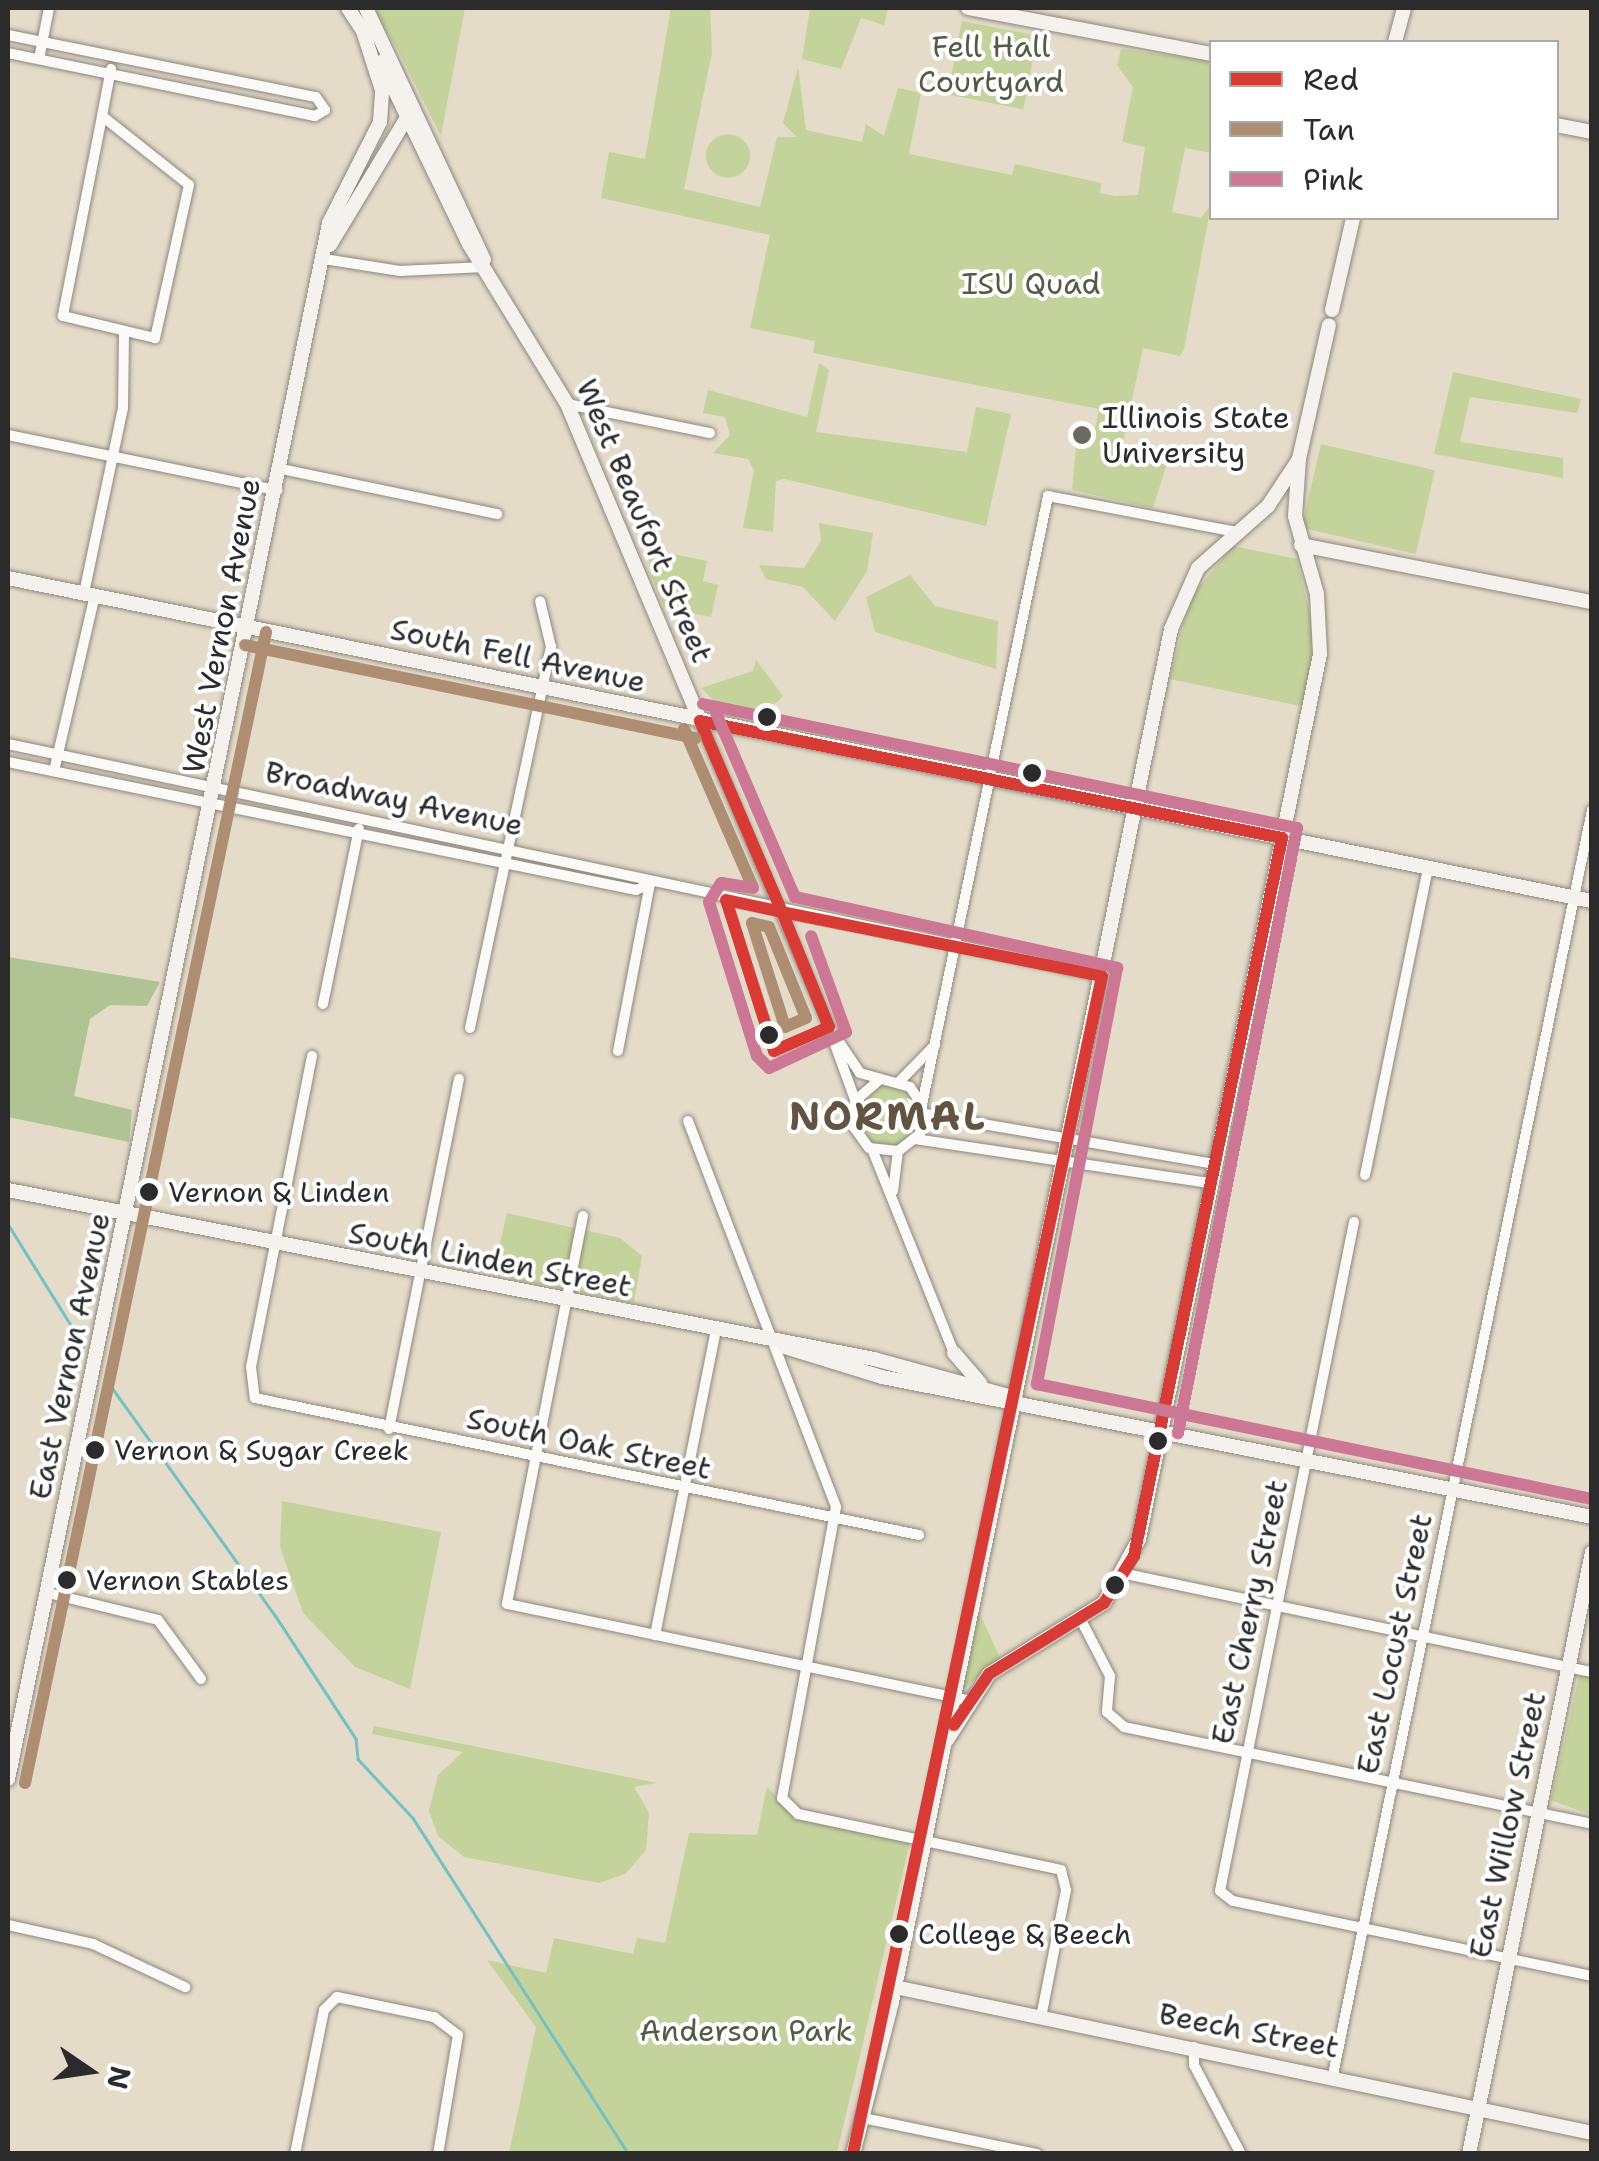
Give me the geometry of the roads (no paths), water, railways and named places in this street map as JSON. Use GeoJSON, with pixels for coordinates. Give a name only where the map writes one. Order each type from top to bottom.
{"type":"FeatureCollection","features":[{"type":"Feature","properties":{"kind":"main road","name":"West Beaufort Street"},"geometry":{"type":"LineString","coordinates":[[348,8],[486,266],[567,404],[700,721]]}},
{"type":"Feature","properties":{"kind":"main road","name":"West Beaufort Street"},"geometry":{"type":"LineString","coordinates":[[366,8],[411,88],[486,266]]}},
{"type":"Feature","properties":{"kind":"main road"},"geometry":{"type":"LineString","coordinates":[[968,8],[1209,53]]}},
{"type":"Feature","properties":{"kind":"main road"},"geometry":{"type":"LineString","coordinates":[[1396,40],[1404,8]]}},
{"type":"Feature","properties":{"kind":"main road","name":"West Vernon Avenue"},"geometry":{"type":"LineString","coordinates":[[173,1004],[334,206],[382,112],[363,31]]}},
{"type":"Feature","properties":{"kind":"main road","name":"West Vernon Avenue"},"geometry":{"type":"LineString","coordinates":[[324,259],[409,117],[411,88]]}},
{"type":"Feature","properties":{"kind":"main road"},"geometry":{"type":"LineString","coordinates":[[1559,126],[1592,132]]}},
{"type":"Feature","properties":{"kind":"main road"},"geometry":{"type":"LineString","coordinates":[[390,147],[409,142],[426,152]]}},
{"type":"Feature","properties":{"kind":"main road"},"geometry":{"type":"LineString","coordinates":[[944,1745],[966,1700],[1004,1662],[1082,1622],[1126,1575],[1161,1429],[1322,625],[1300,545],[1299,460],[1353,220]]}},
{"type":"Feature","properties":{"kind":"main road"},"geometry":{"type":"LineString","coordinates":[[852,2154],[895,1987],[944,1745],[950,1695],[1016,1398],[1180,599],[1299,460]]}},
{"type":"Feature","properties":{"kind":"main road"},"geometry":{"type":"LineString","coordinates":[[1300,545],[1592,602]]}},
{"type":"Feature","properties":{"kind":"main road","name":"South Fell Avenue"},"geometry":{"type":"LineString","coordinates":[[8,578],[1592,902]]}},
{"type":"Feature","properties":{"kind":"main road","name":"East Vernon Avenue"},"geometry":{"type":"LineString","coordinates":[[8,1779],[173,1004]]}},
{"type":"Feature","properties":{"kind":"main road","name":"South Linden Street"},"geometry":{"type":"LineString","coordinates":[[8,1190],[715,1334],[934,1373],[1016,1398]]}},
{"type":"Feature","properties":{"kind":"main road","name":"South Linden Street"},"geometry":{"type":"LineString","coordinates":[[780,1346],[882,1377],[1016,1398]]}},
{"type":"Feature","properties":{"kind":"main road"},"geometry":{"type":"LineString","coordinates":[[934,1373],[946,1370],[954,1353],[980,1384]]}},
{"type":"Feature","properties":{"kind":"main road"},"geometry":{"type":"LineString","coordinates":[[1016,1398],[1592,1517]]}},
{"type":"Feature","properties":{"kind":"main road","name":"East Willow Street"},"geometry":{"type":"LineString","coordinates":[[1469,2154],[1592,1552]]}},
{"type":"Feature","properties":{"kind":"main road","name":"Beech Street"},"geometry":{"type":"LineString","coordinates":[[895,1987],[1333,2075],[1592,2133]]}},
{"type":"Feature","properties":{"kind":"street"},"geometry":{"type":"LineString","coordinates":[[39,59],[49,8]]}},
{"type":"Feature","properties":{"kind":"street"},"geometry":{"type":"LineString","coordinates":[[8,35],[316,98],[324,110],[315,116],[8,53]]}},
{"type":"Feature","properties":{"kind":"street"},"geometry":{"type":"LineString","coordinates":[[102,116],[189,186],[161,333],[124,332],[63,316],[110,74],[114,56]]}},
{"type":"Feature","properties":{"kind":"street"},"geometry":{"type":"LineString","coordinates":[[324,259],[400,271],[486,266]]}},
{"type":"Feature","properties":{"kind":"street"},"geometry":{"type":"LineString","coordinates":[[54,772],[62,756],[112,456],[124,332]]}},
{"type":"Feature","properties":{"kind":"street"},"geometry":{"type":"LineString","coordinates":[[567,404],[710,433]]}},
{"type":"Feature","properties":{"kind":"street"},"geometry":{"type":"LineString","coordinates":[[8,435],[277,490]]}},
{"type":"Feature","properties":{"kind":"street"},"geometry":{"type":"LineString","coordinates":[[282,469],[498,514]]}},
{"type":"Feature","properties":{"kind":"street"},"geometry":{"type":"LineString","coordinates":[[916,1139],[1048,496],[1236,532]]}},
{"type":"Feature","properties":{"kind":"street"},"geometry":{"type":"LineString","coordinates":[[470,1028],[551,636],[540,602]]}},
{"type":"Feature","properties":{"kind":"street","name":"West Beaufort Street"},"geometry":{"type":"LineString","coordinates":[[700,721],[829,1027],[855,1101]]}},
{"type":"Feature","properties":{"kind":"street","name":"Broadway Avenue"},"geometry":{"type":"LineString","coordinates":[[8,744],[641,874],[650,884]]}},
{"type":"Feature","properties":{"kind":"street","name":"Broadway Avenue"},"geometry":{"type":"LineString","coordinates":[[8,762],[504,865],[636,890],[650,884],[1102,976]]}},
{"type":"Feature","properties":{"kind":"street","name":"East Locust Street"},"geometry":{"type":"LineString","coordinates":[[1333,2075],[1592,810]]}},
{"type":"Feature","properties":{"kind":"street"},"geometry":{"type":"LineString","coordinates":[[322,1004],[361,818]]}},
{"type":"Feature","properties":{"kind":"street"},"geometry":{"type":"LineString","coordinates":[[1365,1175],[1428,868]]}},
{"type":"Feature","properties":{"kind":"street"},"geometry":{"type":"LineString","coordinates":[[618,1051],[650,884]]}},
{"type":"Feature","properties":{"kind":"street","name":"West Beaufort Street"},"geometry":{"type":"LineString","coordinates":[[829,1027],[860,1072],[879,1080]]}},
{"type":"Feature","properties":{"kind":"street"},"geometry":{"type":"LineString","coordinates":[[898,1082],[938,1040]]}},
{"type":"Feature","properties":{"kind":"street"},"geometry":{"type":"LineString","coordinates":[[274,1244],[312,1056]]}},
{"type":"Feature","properties":{"kind":"street"},"geometry":{"type":"LineString","coordinates":[[389,1429],[459,1079]]}},
{"type":"Feature","properties":{"kind":"street"},"geometry":{"type":"LineString","coordinates":[[954,1353],[893,1192],[872,1149],[852,1126],[855,1101],[879,1080],[898,1082],[924,1109],[1067,1150],[1213,1174]]}},
{"type":"Feature","properties":{"kind":"street"},"geometry":{"type":"LineString","coordinates":[[688,1121],[780,1346],[837,1518],[785,1804],[1062,1872],[1041,2018]]}},
{"type":"Feature","properties":{"kind":"street"},"geometry":{"type":"LineString","coordinates":[[872,1149],[898,1151],[916,1139],[1067,1150],[1213,1174]]}},
{"type":"Feature","properties":{"kind":"street"},"geometry":{"type":"LineString","coordinates":[[893,1192],[898,1151]]}},
{"type":"Feature","properties":{"kind":"street"},"geometry":{"type":"LineString","coordinates":[[582,1216],[507,1604],[966,1700]]}},
{"type":"Feature","properties":{"kind":"street","name":"East Cherry Street"},"geometry":{"type":"LineString","coordinates":[[1354,1222],[1246,1753],[1222,1894],[1363,1928]]}},
{"type":"Feature","properties":{"kind":"street","name":"South Oak Street"},"geometry":{"type":"LineString","coordinates":[[274,1244],[252,1395],[389,1429],[919,1536]]}},
{"type":"Feature","properties":{"kind":"street"},"geometry":{"type":"LineString","coordinates":[[655,1635],[715,1334]]}},
{"type":"Feature","properties":{"kind":"street"},"geometry":{"type":"LineString","coordinates":[[1126,1575],[1592,1672]]}},
{"type":"Feature","properties":{"kind":"street"},"geometry":{"type":"LineString","coordinates":[[48,1593],[158,1620],[201,1679]]}},
{"type":"Feature","properties":{"kind":"street"},"geometry":{"type":"LineString","coordinates":[[1082,1622],[1108,1673],[1107,1712],[1119,1724],[1592,1824]]}},
{"type":"Feature","properties":{"kind":"street"},"geometry":{"type":"LineString","coordinates":[[8,1926],[93,1944],[185,1987]]}},
{"type":"Feature","properties":{"kind":"street"},"geometry":{"type":"LineString","coordinates":[[1363,1928],[1592,1976]]}},
{"type":"Feature","properties":{"kind":"street"},"geometry":{"type":"LineString","coordinates":[[295,2154],[331,1999],[434,2018],[455,2032],[458,2061],[438,2154]]}},
{"type":"Feature","properties":{"kind":"street"},"geometry":{"type":"LineString","coordinates":[[1194,2047],[1194,2065],[1241,2154]]}},
{"type":"Feature","properties":{"kind":"street"},"geometry":{"type":"LineString","coordinates":[[863,2118],[1037,2154]]}},
{"type":"Feature","properties":{"kind":"waterway"},"geometry":{"type":"LineString","coordinates":[[8,1224],[84,1346]]}},
{"type":"Feature","properties":{"kind":"waterway"},"geometry":{"type":"LineString","coordinates":[[108,1382],[275,1615],[356,1739],[358,1759],[413,1818],[629,2154]]}},
{"type":"Feature","properties":{"kind":"place","name":"Illinois State University"},"geometry":{"type":"Point","coordinates":[1082,435]}},
{"type":"Feature","properties":{"kind":"place","name":"Vernon & Linden"},"geometry":{"type":"Point","coordinates":[149,1192]}},
{"type":"Feature","properties":{"kind":"place","name":"Vernon & Sugar Creek"},"geometry":{"type":"Point","coordinates":[95,1450]}},
{"type":"Feature","properties":{"kind":"place","name":"Vernon Stables"},"geometry":{"type":"Point","coordinates":[67,1580]}},
{"type":"Feature","properties":{"kind":"place","name":"College & Beech"},"geometry":{"type":"Point","coordinates":[899,1934]}},
{"type":"Feature","properties":{"kind":"district","name":"NORMAL"},"geometry":{"type":"Point","coordinates":[888,1116]}},
{"type":"Feature","properties":{"kind":"park label","name":"Fell Hall Courtyard"},"geometry":{"type":"Point","coordinates":[991,64]}},
{"type":"Feature","properties":{"kind":"park label","name":"ISU Quad"},"geometry":{"type":"Point","coordinates":[1031,284]}},
{"type":"Feature","properties":{"kind":"park label","name":"Anderson Park"},"geometry":{"type":"Point","coordinates":[746,2031]}}]}
